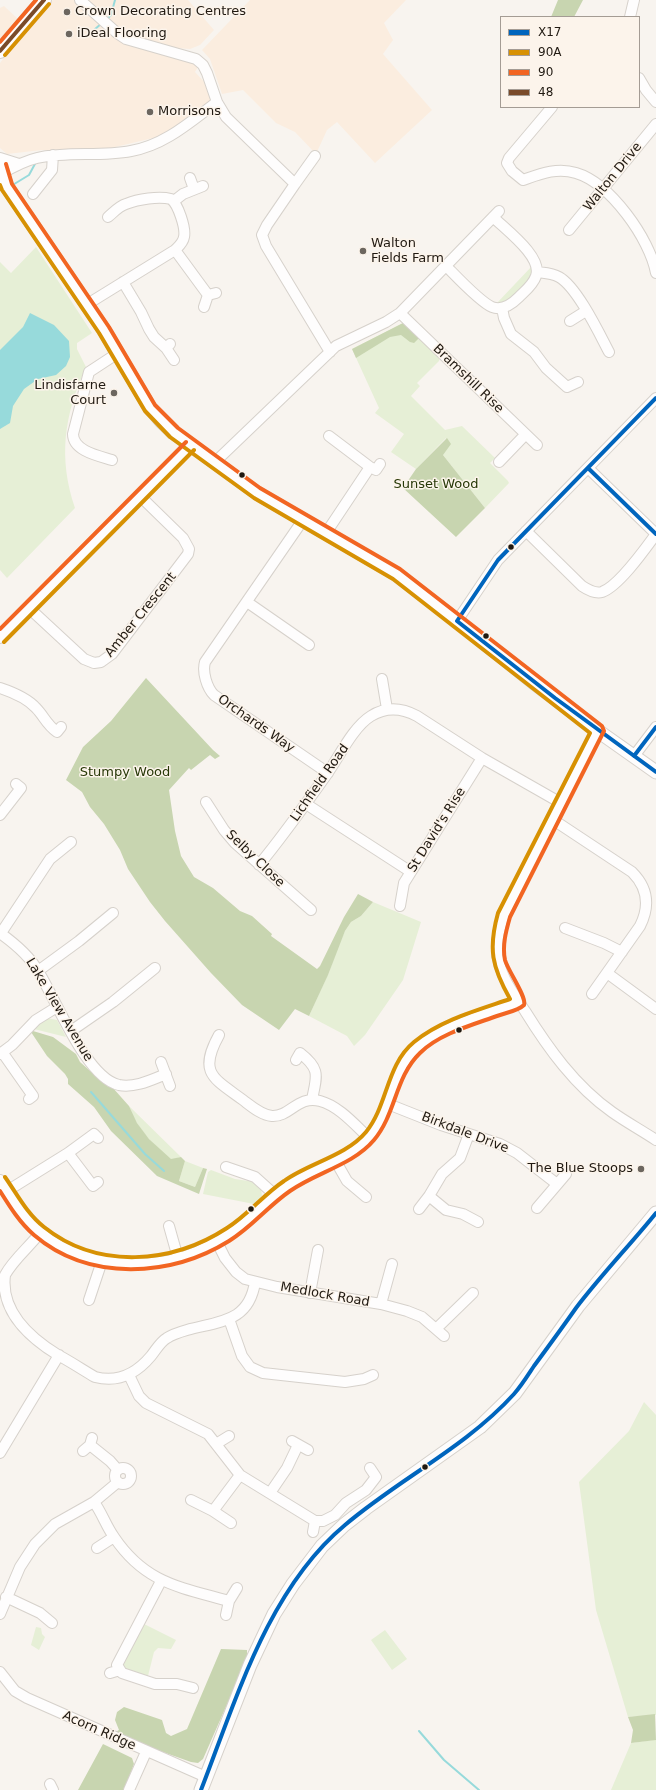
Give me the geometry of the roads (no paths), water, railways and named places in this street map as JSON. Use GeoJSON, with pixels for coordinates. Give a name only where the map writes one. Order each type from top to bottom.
{"type":"FeatureCollection","features":[{"type":"Feature","properties":{"kind":"highway"},"geometry":{"type":"LineString","coordinates":[[0,51],[44,0]]}},
{"type":"Feature","properties":{"kind":"main road"},"geometry":{"type":"LineString","coordinates":[[0,171],[16,202],[86,304],[118,353],[150,408],[161,421],[190,446],[257,492],[396,574],[533,682],[656,772]]}},
{"type":"Feature","properties":{"kind":"main road"},"geometry":{"type":"LineString","coordinates":[[201,1790],[250,1665],[274,1614],[293,1584],[322,1546],[344,1525],[366,1508],[480,1427],[515,1394],[578,1306],[656,1212]]}},
{"type":"Feature","properties":{"kind":"street"},"geometry":{"type":"LineString","coordinates":[[80,0],[108,25],[126,38],[196,59],[203,65],[217,102],[226,117],[295,184]]}},
{"type":"Feature","properties":{"kind":"street"},"geometry":{"type":"LineString","coordinates":[[630,16],[634,0]]}},
{"type":"Feature","properties":{"kind":"street"},"geometry":{"type":"LineString","coordinates":[[640,80],[656,102]]}},
{"type":"Feature","properties":{"kind":"street"},"geometry":{"type":"LineString","coordinates":[[0,171],[36,158],[52,155],[99,155],[132,151],[171,136],[188,126],[217,102]]}},
{"type":"Feature","properties":{"kind":"street"},"geometry":{"type":"LineString","coordinates":[[551,108],[510,158],[507,163],[512,171],[523,180],[548,172],[570,172],[584,176],[619,205],[634,225],[646,247],[656,273]]}},
{"type":"Feature","properties":{"kind":"street","name":"Walton Drive"},"geometry":{"type":"LineString","coordinates":[[569,230],[656,124]]}},
{"type":"Feature","properties":{"kind":"street"},"geometry":{"type":"LineString","coordinates":[[33,194],[52,170],[52,155]]}},
{"type":"Feature","properties":{"kind":"street"},"geometry":{"type":"LineString","coordinates":[[316,156],[295,184],[267,225],[262,235],[266,246],[330,352]]}},
{"type":"Feature","properties":{"kind":"street"},"geometry":{"type":"LineString","coordinates":[[0,158],[19,164]]}},
{"type":"Feature","properties":{"kind":"street"},"geometry":{"type":"LineString","coordinates":[[174,201],[183,194],[199,188],[190,178]]}},
{"type":"Feature","properties":{"kind":"street"},"geometry":{"type":"LineString","coordinates":[[86,304],[175,250],[182,243],[185,236],[178,209],[174,201],[167,198],[157,198],[126,204],[116,209],[108,217]]}},
{"type":"Feature","properties":{"kind":"street"},"geometry":{"type":"LineString","coordinates":[[214,463],[330,352],[343,342],[386,322],[400,313],[496,214],[532,255],[536,262],[537,272],[534,281],[509,306],[497,308],[488,305],[446,266]]}},
{"type":"Feature","properties":{"kind":"street"},"geometry":{"type":"LineString","coordinates":[[175,250],[212,294],[204,307]]}},
{"type":"Feature","properties":{"kind":"street"},"geometry":{"type":"LineString","coordinates":[[537,272],[549,273],[559,277],[567,284],[586,311],[609,352]]}},
{"type":"Feature","properties":{"kind":"street"},"geometry":{"type":"LineString","coordinates":[[123,282],[154,337],[168,346],[174,360]]}},
{"type":"Feature","properties":{"kind":"street"},"geometry":{"type":"LineString","coordinates":[[502,308],[504,318],[511,334],[549,365],[567,388],[578,382]]}},
{"type":"Feature","properties":{"kind":"street"},"geometry":{"type":"LineString","coordinates":[[570,321],[586,311]]}},
{"type":"Feature","properties":{"kind":"street","name":"Bramshill Rise"},"geometry":{"type":"LineString","coordinates":[[400,313],[537,445]]}},
{"type":"Feature","properties":{"kind":"street"},"geometry":{"type":"LineString","coordinates":[[112,460],[88,456],[73,437],[88,375],[95,367],[118,353]]}},
{"type":"Feature","properties":{"kind":"street"},"geometry":{"type":"LineString","coordinates":[[457,621],[498,560],[656,398]]}},
{"type":"Feature","properties":{"kind":"street"},"geometry":{"type":"LineString","coordinates":[[502,455],[526,435]]}},
{"type":"Feature","properties":{"kind":"street"},"geometry":{"type":"LineString","coordinates":[[326,533],[375,466],[329,436]]}},
{"type":"Feature","properties":{"kind":"street"},"geometry":{"type":"LineString","coordinates":[[0,638],[190,446]]}},
{"type":"Feature","properties":{"kind":"street"},"geometry":{"type":"LineString","coordinates":[[526,531],[588,591],[596,593],[602,592],[616,581],[634,562],[656,534],[588,468]]}},
{"type":"Feature","properties":{"kind":"street","name":"Amber Crescent"},"geometry":{"type":"LineString","coordinates":[[29,608],[84,659],[94,663],[101,662],[112,654],[188,554],[189,549],[183,538],[140,496]]}},
{"type":"Feature","properties":{"kind":"street","name":"Orchards Way"},"geometry":{"type":"LineString","coordinates":[[303,520],[205,662],[204,670],[208,687],[214,695],[328,773]]}},
{"type":"Feature","properties":{"kind":"street"},"geometry":{"type":"LineString","coordinates":[[247,602],[309,645]]}},
{"type":"Feature","properties":{"kind":"street"},"geometry":{"type":"LineString","coordinates":[[381,676],[387,709],[406,711],[418,716],[482,758],[561,803]]}},
{"type":"Feature","properties":{"kind":"street"},"geometry":{"type":"LineString","coordinates":[[0,688],[28,701],[37,708],[46,723],[57,732],[60,727]]}},
{"type":"Feature","properties":{"kind":"street","name":"Lichfield Road"},"geometry":{"type":"LineString","coordinates":[[259,865],[306,804],[364,721],[387,709]]}},
{"type":"Feature","properties":{"kind":"street"},"geometry":{"type":"LineString","coordinates":[[634,756],[656,727]]}},
{"type":"Feature","properties":{"kind":"street"},"geometry":{"type":"LineString","coordinates":[[598,731],[504,915],[498,932],[498,962],[503,974],[540,1036],[574,1078],[612,1112],[656,1140]]}},
{"type":"Feature","properties":{"kind":"street","name":"St David's Rise"},"geometry":{"type":"LineString","coordinates":[[400,906],[404,883],[482,758]]}},
{"type":"Feature","properties":{"kind":"street"},"geometry":{"type":"LineString","coordinates":[[0,815],[21,788],[16,784]]}},
{"type":"Feature","properties":{"kind":"street","name":"Selby Close"},"geometry":{"type":"LineString","coordinates":[[206,802],[234,843],[311,910]]}},
{"type":"Feature","properties":{"kind":"street"},"geometry":{"type":"LineString","coordinates":[[306,804],[411,872]]}},
{"type":"Feature","properties":{"kind":"street"},"geometry":{"type":"LineString","coordinates":[[552,819],[628,868],[643,885],[647,899],[646,916],[592,994]]}},
{"type":"Feature","properties":{"kind":"street"},"geometry":{"type":"LineString","coordinates":[[0,933],[50,859],[71,842]]}},
{"type":"Feature","properties":{"kind":"street"},"geometry":{"type":"LineString","coordinates":[[38,971],[79,941],[112,913]]}},
{"type":"Feature","properties":{"kind":"street"},"geometry":{"type":"LineString","coordinates":[[565,928],[604,943],[622,952]]}},
{"type":"Feature","properties":{"kind":"street","name":"Lake View Avenue"},"geometry":{"type":"LineString","coordinates":[[0,933],[16,945],[30,959],[89,1061],[108,1081],[127,1086],[137,1085],[166,1074]]}},
{"type":"Feature","properties":{"kind":"street"},"geometry":{"type":"LineString","coordinates":[[71,1031],[113,1002],[155,968]]}},
{"type":"Feature","properties":{"kind":"street"},"geometry":{"type":"LineString","coordinates":[[607,973],[656,1009]]}},
{"type":"Feature","properties":{"kind":"street"},"geometry":{"type":"LineString","coordinates":[[0,1180],[31,1224],[40,1233],[62,1248],[102,1260],[131,1263],[155,1262],[195,1253],[217,1242],[239,1228],[275,1195],[295,1180],[359,1147],[369,1138],[377,1127],[388,1104],[391,1088],[397,1073],[406,1058],[421,1044],[448,1030],[519,1002]]}},
{"type":"Feature","properties":{"kind":"street"},"geometry":{"type":"LineString","coordinates":[[29,1099],[33,1096],[1,1053],[12,1045],[36,1020],[57,1007]]}},
{"type":"Feature","properties":{"kind":"street"},"geometry":{"type":"LineString","coordinates":[[219,1035],[216,1048],[209,1056],[211,1073],[218,1082],[247,1107],[265,1115],[274,1116],[284,1113],[302,1101],[319,1101],[330,1105],[369,1138]]}},
{"type":"Feature","properties":{"kind":"street"},"geometry":{"type":"LineString","coordinates":[[296,1054],[313,1064],[317,1074],[312,1100]]}},
{"type":"Feature","properties":{"kind":"street"},"geometry":{"type":"LineString","coordinates":[[161,1062],[170,1086]]}},
{"type":"Feature","properties":{"kind":"street","name":"Birkdale Drive"},"geometry":{"type":"LineString","coordinates":[[388,1104],[500,1144],[517,1153],[557,1184]]}},
{"type":"Feature","properties":{"kind":"street"},"geometry":{"type":"LineString","coordinates":[[7,1192],[68,1154],[94,1134],[98,1138]]}},
{"type":"Feature","properties":{"kind":"street"},"geometry":{"type":"LineString","coordinates":[[419,1209],[429,1196],[442,1174],[460,1158],[469,1134]]}},
{"type":"Feature","properties":{"kind":"street"},"geometry":{"type":"LineString","coordinates":[[68,1154],[93,1186],[98,1182]]}},
{"type":"Feature","properties":{"kind":"street"},"geometry":{"type":"LineString","coordinates":[[335,1160],[347,1181],[363,1192]]}},
{"type":"Feature","properties":{"kind":"street"},"geometry":{"type":"LineString","coordinates":[[226,1167],[255,1177],[275,1195]]}},
{"type":"Feature","properties":{"kind":"street"},"geometry":{"type":"LineString","coordinates":[[537,1208],[566,1174]]}},
{"type":"Feature","properties":{"kind":"street"},"geometry":{"type":"LineString","coordinates":[[429,1196],[446,1210],[463,1214],[478,1222]]}},
{"type":"Feature","properties":{"kind":"street"},"geometry":{"type":"LineString","coordinates":[[169,1226],[178,1258]]}},
{"type":"Feature","properties":{"kind":"street"},"geometry":{"type":"LineString","coordinates":[[40,1233],[3,1273],[0,1295],[4,1309],[8,1316],[30,1338],[95,1377],[105,1379],[129,1375],[141,1367],[167,1338],[176,1334],[229,1320],[237,1315],[250,1302],[255,1282]]}},
{"type":"Feature","properties":{"kind":"street","name":"Medlock Road"},"geometry":{"type":"LineString","coordinates":[[217,1242],[225,1258],[236,1272],[245,1279],[310,1293],[381,1304],[415,1314],[437,1328],[444,1336]]}},
{"type":"Feature","properties":{"kind":"street"},"geometry":{"type":"LineString","coordinates":[[310,1293],[320,1253]]}},
{"type":"Feature","properties":{"kind":"street"},"geometry":{"type":"LineString","coordinates":[[89,1300],[102,1260]]}},
{"type":"Feature","properties":{"kind":"street"},"geometry":{"type":"LineString","coordinates":[[381,1304],[394,1268]]}},
{"type":"Feature","properties":{"kind":"street"},"geometry":{"type":"LineString","coordinates":[[437,1328],[462,1298],[473,1293]]}},
{"type":"Feature","properties":{"kind":"street"},"geometry":{"type":"LineString","coordinates":[[229,1320],[242,1356],[250,1367],[263,1373],[346,1382],[368,1380]]}},
{"type":"Feature","properties":{"kind":"street"},"geometry":{"type":"LineString","coordinates":[[0,1453],[4,1436],[59,1355]]}},
{"type":"Feature","properties":{"kind":"street"},"geometry":{"type":"LineString","coordinates":[[129,1375],[139,1396],[146,1403],[208,1434],[240,1475],[315,1521],[323,1520],[335,1515],[346,1503],[366,1490],[380,1477],[370,1468]]}},
{"type":"Feature","properties":{"kind":"street"},"geometry":{"type":"LineString","coordinates":[[216,1444],[229,1436]]}},
{"type":"Feature","properties":{"kind":"street"},"geometry":{"type":"LineString","coordinates":[[270,1493],[287,1468],[295,1443],[308,1450]]}},
{"type":"Feature","properties":{"kind":"street"},"geometry":{"type":"LineString","coordinates":[[88,1444],[110,1461],[118,1470]]}},
{"type":"Feature","properties":{"kind":"street"},"geometry":{"type":"LineString","coordinates":[[126,1468],[129,1470],[132,1476],[128,1483],[121,1484],[118,1482],[115,1476],[118,1470],[126,1468]]}},
{"type":"Feature","properties":{"kind":"street"},"geometry":{"type":"LineString","coordinates":[[213,1511],[240,1475]]}},
{"type":"Feature","properties":{"kind":"street"},"geometry":{"type":"LineString","coordinates":[[0,1614],[20,1567],[35,1544],[55,1524],[94,1502],[118,1482]]}},
{"type":"Feature","properties":{"kind":"street"},"geometry":{"type":"LineString","coordinates":[[191,1500],[213,1511],[231,1523]]}},
{"type":"Feature","properties":{"kind":"street"},"geometry":{"type":"LineString","coordinates":[[94,1502],[100,1510],[114,1537],[136,1563],[161,1581],[229,1601]]}},
{"type":"Feature","properties":{"kind":"street"},"geometry":{"type":"LineString","coordinates":[[313,1532],[315,1521]]}},
{"type":"Feature","properties":{"kind":"street"},"geometry":{"type":"LineString","coordinates":[[97,1548],[114,1537]]}},
{"type":"Feature","properties":{"kind":"street"},"geometry":{"type":"LineString","coordinates":[[161,1581],[136,1624],[118,1661],[115,1672],[155,1684],[177,1684],[193,1688]]}},
{"type":"Feature","properties":{"kind":"street"},"geometry":{"type":"LineString","coordinates":[[226,1615],[229,1601],[237,1588]]}},
{"type":"Feature","properties":{"kind":"street"},"geometry":{"type":"LineString","coordinates":[[6,1597],[40,1613],[52,1624]]}},
{"type":"Feature","properties":{"kind":"street","name":"Acorn Ridge"},"geometry":{"type":"LineString","coordinates":[[2,1679],[15,1691],[27,1698],[146,1752],[206,1777]]}},
{"type":"Feature","properties":{"kind":"street"},"geometry":{"type":"LineString","coordinates":[[129,1790],[146,1752]]}},
{"type":"Feature","properties":{"kind":"water"},"geometry":{"type":"Polygon","coordinates":[[[30,313],[54,325],[69,341],[70,357],[66,366],[56,375],[38,379],[24,389],[13,406],[10,423],[0,429],[0,350],[23,327],[30,313]]]}},
{"type":"Feature","properties":{"kind":"waterway"},"geometry":{"type":"LineString","coordinates":[[107,19],[111,15],[115,0]]}},
{"type":"Feature","properties":{"kind":"waterway"},"geometry":{"type":"LineString","coordinates":[[93,34],[94,30],[102,23]]}},
{"type":"Feature","properties":{"kind":"waterway"},"geometry":{"type":"LineString","coordinates":[[11,186],[29,175],[36,162]]}},
{"type":"Feature","properties":{"kind":"waterway"},"geometry":{"type":"LineString","coordinates":[[91,1092],[145,1154],[164,1171]]}},
{"type":"Feature","properties":{"kind":"waterway"},"geometry":{"type":"LineString","coordinates":[[419,1731],[444,1760],[479,1790]]}},
{"type":"Feature","properties":{"kind":"place","name":"Crown Decorating Centres"},"geometry":{"type":"Point","coordinates":[67,12]}},
{"type":"Feature","properties":{"kind":"place","name":"iDeal Flooring"},"geometry":{"type":"Point","coordinates":[69,34]}},
{"type":"Feature","properties":{"kind":"place","name":"Morrisons"},"geometry":{"type":"Point","coordinates":[150,112]}},
{"type":"Feature","properties":{"kind":"place","name":"Walton Fields Farm"},"geometry":{"type":"Point","coordinates":[363,251]}},
{"type":"Feature","properties":{"kind":"place","name":"Lindisfarne Court"},"geometry":{"type":"Point","coordinates":[114,393]}},
{"type":"Feature","properties":{"kind":"place","name":"The Blue Stoops"},"geometry":{"type":"Point","coordinates":[641,1169]}},
{"type":"Feature","properties":{"kind":"park label","name":"Sunset Wood"},"geometry":{"type":"Point","coordinates":[436,485]}},
{"type":"Feature","properties":{"kind":"park label","name":"Stumpy Wood"},"geometry":{"type":"Point","coordinates":[125,773]}}]}
